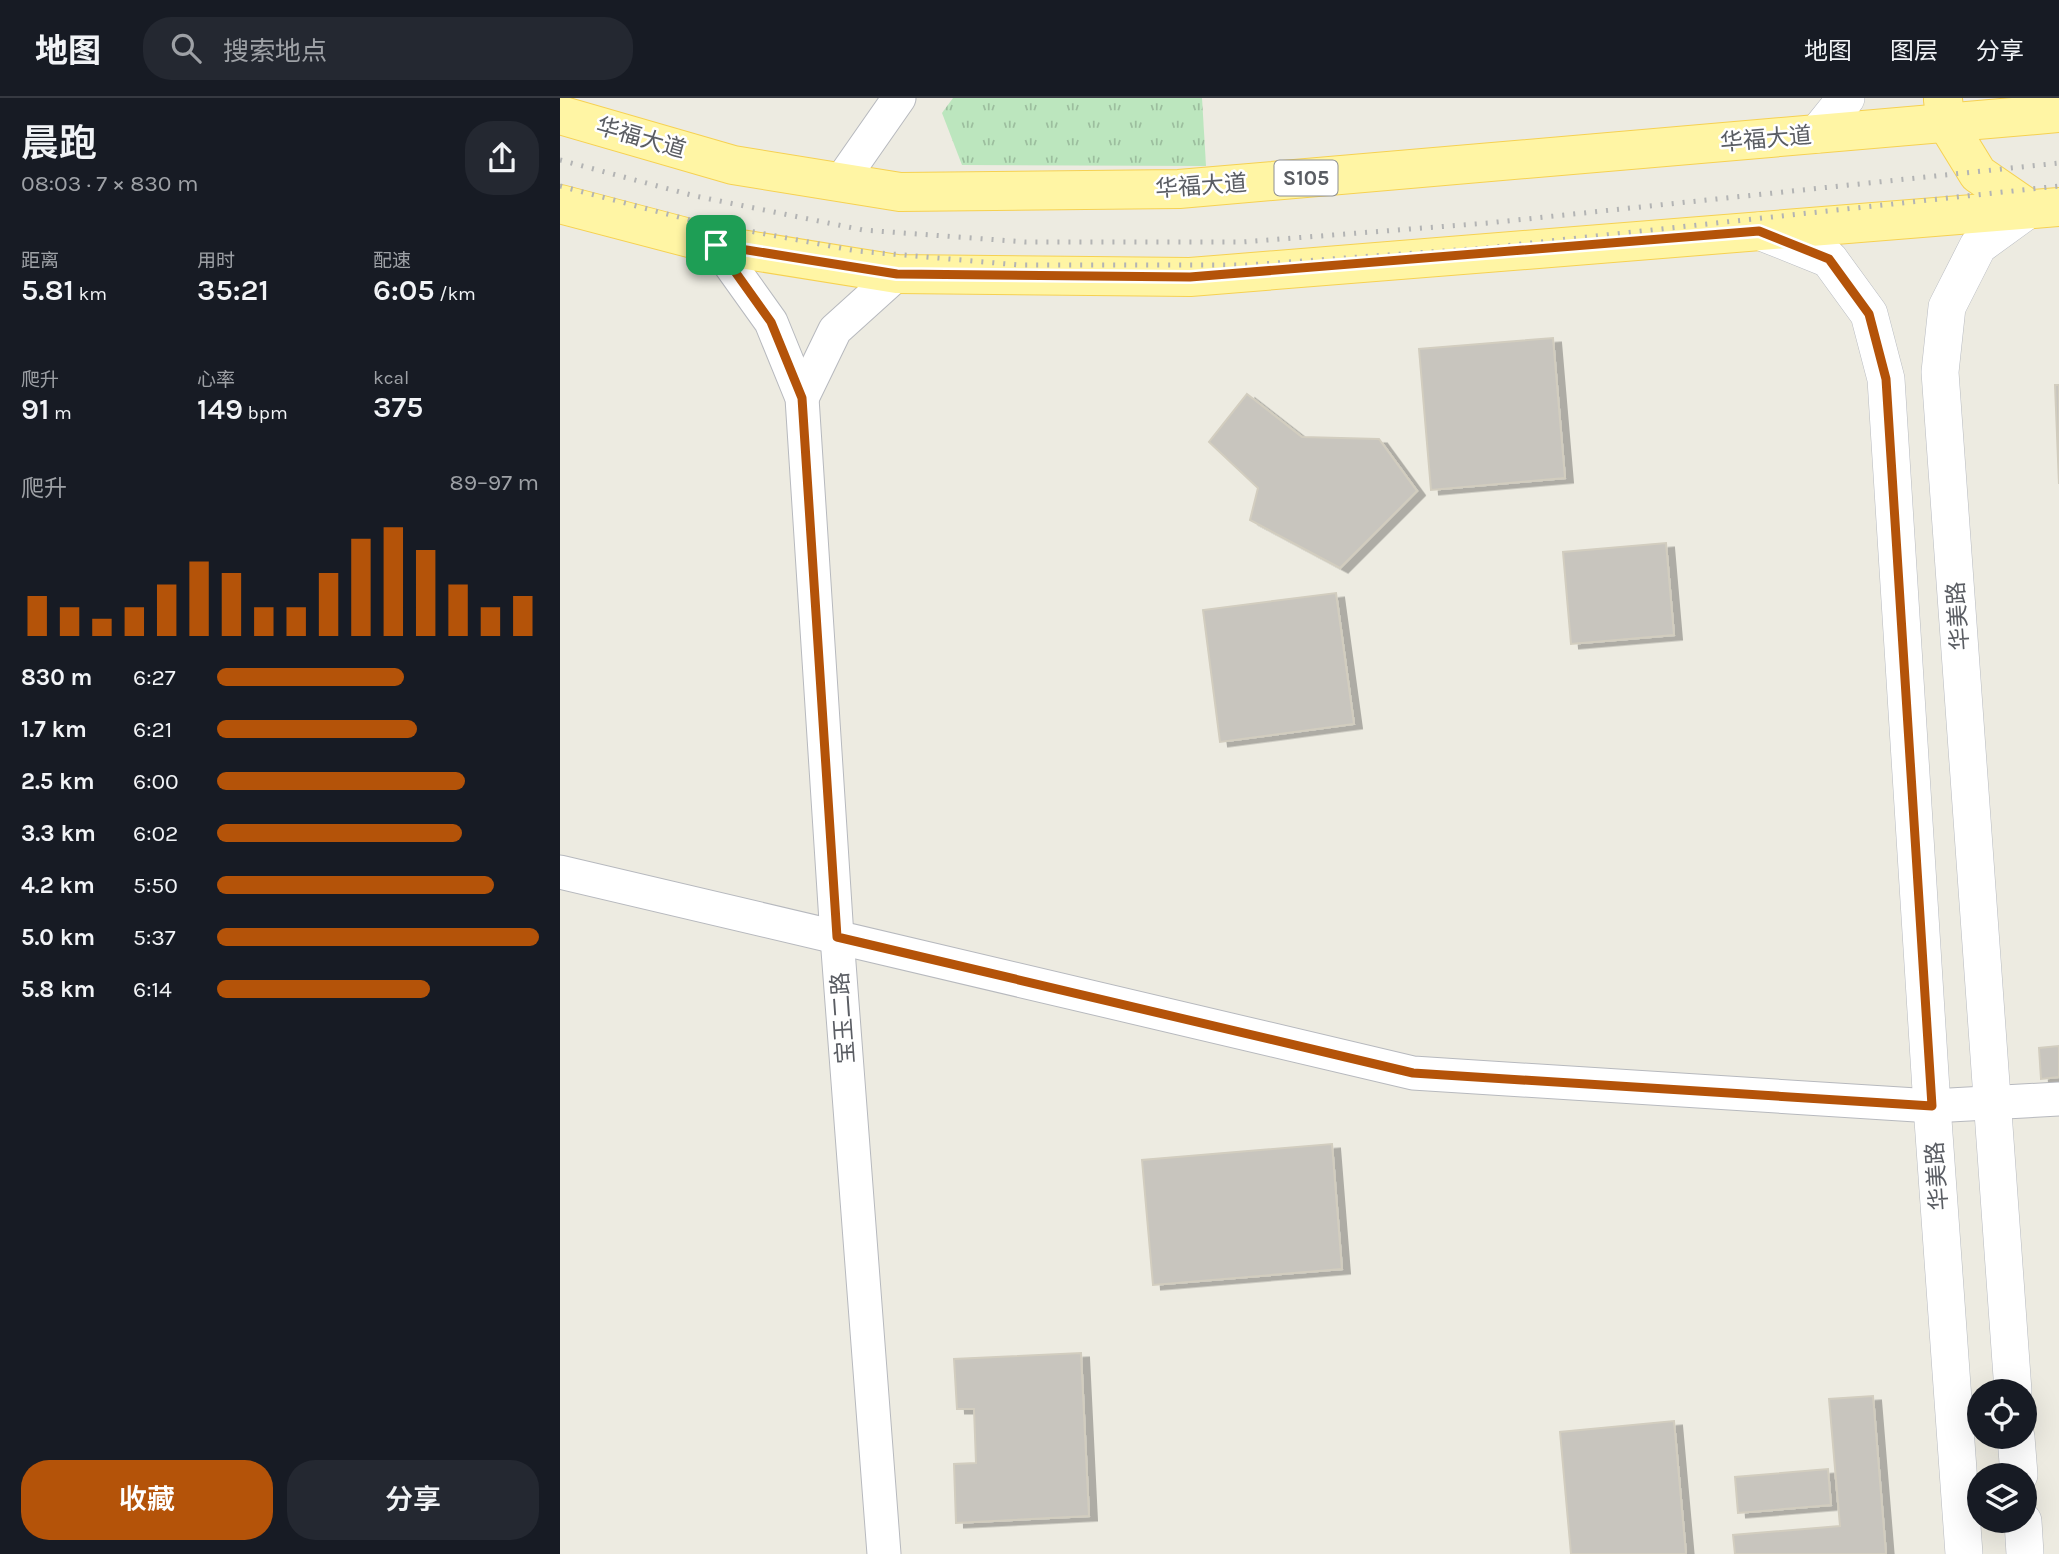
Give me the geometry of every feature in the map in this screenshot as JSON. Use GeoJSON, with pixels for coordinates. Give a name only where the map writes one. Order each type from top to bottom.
{"type":"FeatureCollection","features":[{"type":"Feature","properties":{"kind":"main road"},"geometry":{"type":"LineString","coordinates":[[1818,134],[1846,98]]}},
{"type":"Feature","properties":{"kind":"main road","name":"华福大道"},"geometry":{"type":"LineString","coordinates":[[560,115],[733,165],[900,192],[1179,189],[1818,134],[1944,110],[2059,113]]}},
{"type":"Feature","properties":{"kind":"main road"},"geometry":{"type":"LineString","coordinates":[[1944,110],[1979,174],[2044,208]]}},
{"type":"Feature","properties":{"kind":"main road"},"geometry":{"type":"LineString","coordinates":[[560,204],[716,245],[897,274],[1190,277],[2044,208]]}},
{"type":"Feature","properties":{"kind":"main road","name":"华美路"},"geometry":{"type":"LineString","coordinates":[[2012,1379],[1940,372],[1947,307],[1978,246],[2044,208]]}},
{"type":"Feature","properties":{"kind":"main road","name":"华美路"},"geometry":{"type":"LineString","coordinates":[[1759,231],[1829,259],[1869,314],[1886,379],[1932,1106],[1964,1554]]}},
{"type":"Feature","properties":{"kind":"main road"},"geometry":{"type":"LineString","coordinates":[[2024,1533],[2025,1554]]}},
{"type":"Feature","properties":{"kind":"street"},"geometry":{"type":"LineString","coordinates":[[839,184],[899,98]]}},
{"type":"Feature","properties":{"kind":"street"},"geometry":{"type":"LineString","coordinates":[[716,245],[771,322],[802,398]]}},
{"type":"Feature","properties":{"kind":"street"},"geometry":{"type":"LineString","coordinates":[[802,398],[835,330],[897,274]]}},
{"type":"Feature","properties":{"kind":"street","name":"宝玉二路"},"geometry":{"type":"LineString","coordinates":[[802,398],[837,937],[884,1554]]}},
{"type":"Feature","properties":{"kind":"street"},"geometry":{"type":"LineString","coordinates":[[560,872],[1413,1073],[1932,1106],[2059,1099]]}},
{"type":"Feature","properties":{"kind":"green space"},"geometry":{"type":"Polygon","coordinates":[[[953,98],[1202,98],[1206,166],[962,165],[942,113],[953,98]]]}},
{"type":"Feature","properties":{"kind":"building"},"geometry":{"type":"Polygon","coordinates":[[[1553,338],[1565,478],[1431,490],[1419,349],[1553,338]]]}},
{"type":"Feature","properties":{"kind":"building"},"geometry":{"type":"Polygon","coordinates":[[[2055,385],[2059,385],[2059,484],[2055,385]]]}},
{"type":"Feature","properties":{"kind":"building"},"geometry":{"type":"Polygon","coordinates":[[[1247,394],[1302,437],[1379,439],[1417,491],[1340,568],[1250,520],[1258,488],[1209,442],[1247,394]]]}},
{"type":"Feature","properties":{"kind":"building"},"geometry":{"type":"Polygon","coordinates":[[[1666,543],[1674,635],[1571,644],[1563,552],[1666,543]]]}},
{"type":"Feature","properties":{"kind":"building"},"geometry":{"type":"Polygon","coordinates":[[[1336,593],[1354,724],[1220,742],[1203,610],[1336,593]]]}},
{"type":"Feature","properties":{"kind":"building"},"geometry":{"type":"Polygon","coordinates":[[[2059,1046],[2059,1077],[2041,1079],[2039,1048],[2059,1046]]]}},
{"type":"Feature","properties":{"kind":"building"},"geometry":{"type":"Polygon","coordinates":[[[1332,1144],[1342,1269],[1153,1285],[1142,1160],[1332,1144]]]}},
{"type":"Feature","properties":{"kind":"building"},"geometry":{"type":"Polygon","coordinates":[[[1081,1353],[1089,1516],[956,1523],[954,1464],[976,1463],[974,1409],[957,1409],[954,1359],[1081,1353]]]}},
{"type":"Feature","properties":{"kind":"building"},"geometry":{"type":"Polygon","coordinates":[[[1873,1396],[1886,1554],[1735,1554],[1733,1535],[1840,1526],[1829,1399],[1873,1396]]]}},
{"type":"Feature","properties":{"kind":"building"},"geometry":{"type":"Polygon","coordinates":[[[1674,1421],[1686,1554],[1571,1554],[1560,1432],[1674,1421]]]}},
{"type":"Feature","properties":{"kind":"building"},"geometry":{"type":"Polygon","coordinates":[[[1828,1469],[1831,1505],[1738,1513],[1735,1477],[1828,1469]]]}},
{"type":"Feature","properties":{"kind":"railway"},"geometry":{"type":"LineString","coordinates":[[560,160],[695,196],[863,230],[1026,242],[1242,242],[1488,223],[2059,163]]}},
{"type":"Feature","properties":{"kind":"railway"},"geometry":{"type":"LineString","coordinates":[[560,186],[690,220],[857,251],[1019,265],[1247,265],[1485,248],[2059,186]]}},
{"type":"Feature","properties":{"kind":"route"},"geometry":{"type":"LineString","coordinates":[[1759,231],[1829,259],[1869,314],[1886,379],[1932,1106],[1413,1073],[837,937],[802,398],[771,322],[716,245],[897,274],[1190,277],[1759,231]]}}]}
